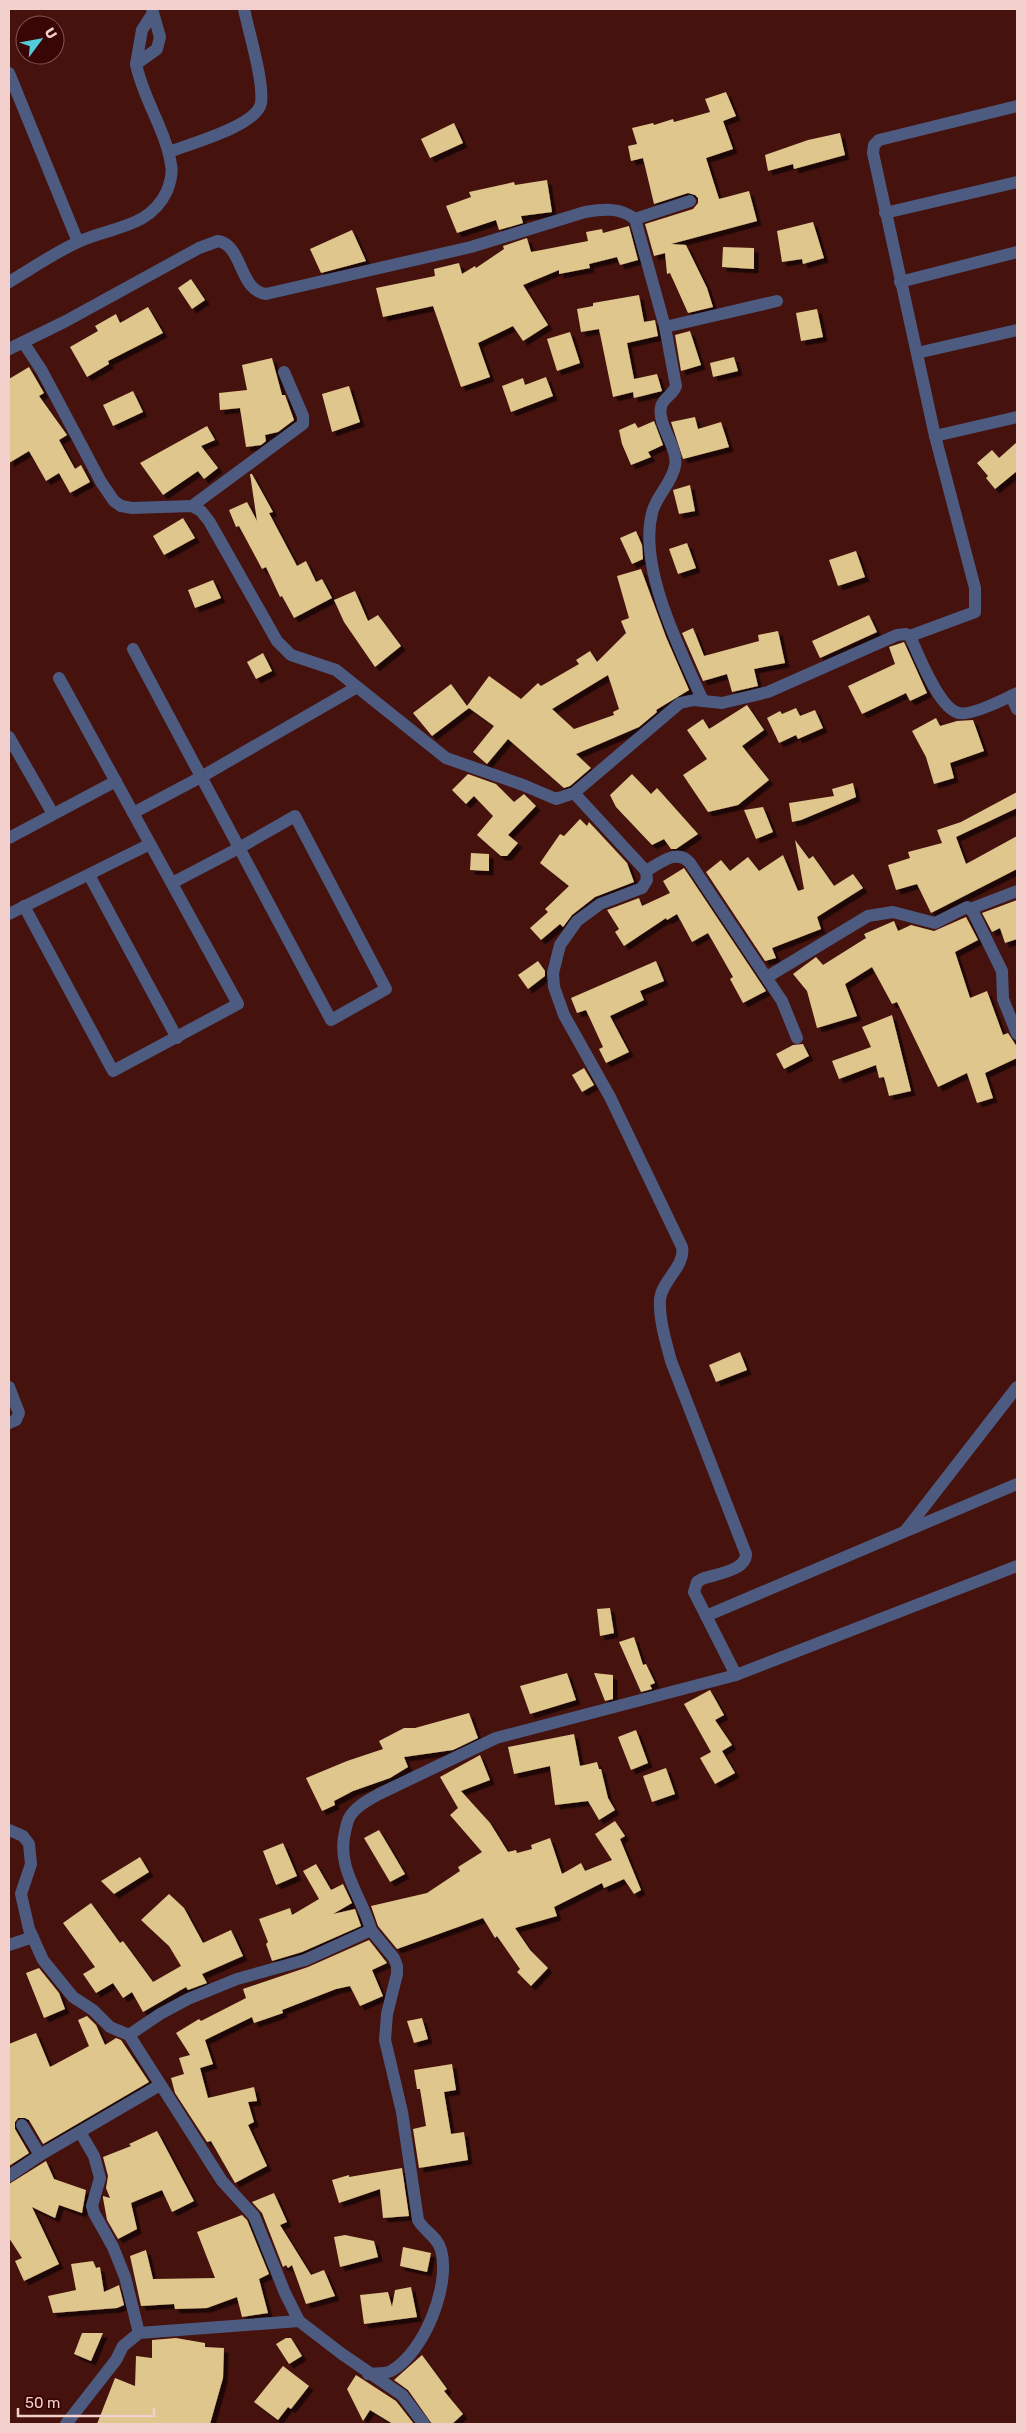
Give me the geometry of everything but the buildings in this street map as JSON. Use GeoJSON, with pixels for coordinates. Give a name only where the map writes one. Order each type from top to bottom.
{"type":"FeatureCollection","features":[{"type":"Feature","properties":{"kind":"street"},"geometry":{"type":"LineString","coordinates":[[169,152],[246,122],[256,113],[261,104],[261,90],[244,9]]}},
{"type":"Feature","properties":{"kind":"street"},"geometry":{"type":"LineString","coordinates":[[136,64],[158,48],[160,37],[153,11]]}},
{"type":"Feature","properties":{"kind":"street"},"geometry":{"type":"LineString","coordinates":[[9,282],[78,242],[130,224],[151,214],[163,198],[170,183],[172,167],[169,152],[140,83],[136,64],[142,30],[153,11]]}},
{"type":"Feature","properties":{"kind":"street"},"geometry":{"type":"LineString","coordinates":[[9,73],[78,242]]}},
{"type":"Feature","properties":{"kind":"street"},"geometry":{"type":"LineString","coordinates":[[23,342],[42,371],[101,482],[114,501],[120,506],[132,508],[192,506],[201,510],[282,646],[298,658],[336,670],[446,758],[523,785],[556,799],[574,793],[670,709],[687,700],[722,703],[768,692],[897,635],[906,634],[910,636],[975,612],[975,588],[934,436],[873,157],[874,145],[879,140],[1017,106]]}},
{"type":"Feature","properties":{"kind":"street"},"geometry":{"type":"LineString","coordinates":[[885,213],[1017,182]]}},
{"type":"Feature","properties":{"kind":"street"},"geometry":{"type":"LineString","coordinates":[[635,219],[690,201]]}},
{"type":"Feature","properties":{"kind":"street"},"geometry":{"type":"LineString","coordinates":[[9,349],[66,321],[199,248],[218,240],[228,246],[254,290],[266,294],[471,247],[585,212],[600,209],[627,213],[635,219],[665,327],[676,386],[662,404],[660,413],[674,456],[675,465],[652,513],[651,545],[653,566],[665,615],[703,701]]}},
{"type":"Feature","properties":{"kind":"street"},"geometry":{"type":"LineString","coordinates":[[900,282],[1017,252]]}},
{"type":"Feature","properties":{"kind":"street"},"geometry":{"type":"LineString","coordinates":[[665,327],[777,301]]}},
{"type":"Feature","properties":{"kind":"street"},"geometry":{"type":"LineString","coordinates":[[917,353],[1017,330]]}},
{"type":"Feature","properties":{"kind":"street"},"geometry":{"type":"LineString","coordinates":[[192,506],[303,424],[303,416],[284,372]]}},
{"type":"Feature","properties":{"kind":"street"},"geometry":{"type":"LineString","coordinates":[[934,436],[1017,417]]}},
{"type":"Feature","properties":{"kind":"street"},"geometry":{"type":"LineString","coordinates":[[910,636],[943,702],[950,709],[959,713],[968,713],[1014,695],[1017,709]]}},
{"type":"Feature","properties":{"kind":"street"},"geometry":{"type":"LineString","coordinates":[[132,649],[201,777],[239,848],[331,1020],[386,989],[295,816],[239,848],[172,883]]}},
{"type":"Feature","properties":{"kind":"street"},"geometry":{"type":"LineString","coordinates":[[24,906],[113,1071],[238,1004],[59,678]]}},
{"type":"Feature","properties":{"kind":"street"},"geometry":{"type":"LineString","coordinates":[[133,812],[201,777],[357,687]]}},
{"type":"Feature","properties":{"kind":"street"},"geometry":{"type":"LineString","coordinates":[[9,737],[53,814]]}},
{"type":"Feature","properties":{"kind":"street"},"geometry":{"type":"LineString","coordinates":[[9,838],[116,781]]}},
{"type":"Feature","properties":{"kind":"street"},"geometry":{"type":"LineString","coordinates":[[574,793],[646,870],[646,884],[642,888],[600,904],[577,921],[560,945],[553,973],[554,986],[564,1015],[610,1097],[682,1247],[683,1256],[666,1283],[660,1300],[663,1329],[671,1361],[746,1554],[746,1559],[741,1565],[697,1582],[694,1592],[736,1675]]}},
{"type":"Feature","properties":{"kind":"street"},"geometry":{"type":"LineString","coordinates":[[10,914],[150,844]]}},
{"type":"Feature","properties":{"kind":"street"},"geometry":{"type":"LineString","coordinates":[[646,870],[675,856],[687,859],[767,977],[788,1012],[797,1038]]}},
{"type":"Feature","properties":{"kind":"street"},"geometry":{"type":"LineString","coordinates":[[89,875],[177,1038]]}},
{"type":"Feature","properties":{"kind":"street"},"geometry":{"type":"LineString","coordinates":[[767,977],[868,916],[893,912],[935,923],[965,907],[970,909],[1017,891]]}},
{"type":"Feature","properties":{"kind":"street"},"geometry":{"type":"LineString","coordinates":[[970,909],[1002,971],[1004,1003],[1017,1034]]}},
{"type":"Feature","properties":{"kind":"street"},"geometry":{"type":"LineString","coordinates":[[9,1387],[19,1413],[16,1420],[9,1423]]}},
{"type":"Feature","properties":{"kind":"street"},"geometry":{"type":"LineString","coordinates":[[905,1532],[1017,1387]]}},
{"type":"Feature","properties":{"kind":"street"},"geometry":{"type":"LineString","coordinates":[[706,1616],[1017,1484]]}},
{"type":"Feature","properties":{"kind":"street"},"geometry":{"type":"LineString","coordinates":[[368,2374],[388,2372],[394,2369],[407,2358],[422,2340],[437,2305],[441,2286],[442,2256],[438,2243],[422,2227],[418,2220],[402,2112],[385,2040],[387,2014],[397,1974],[397,1966],[394,1958],[371,1930],[366,1912],[345,1868],[342,1854],[348,1818],[361,1805],[379,1794],[496,1738],[736,1675],[1017,1566]]}},
{"type":"Feature","properties":{"kind":"street"},"geometry":{"type":"LineString","coordinates":[[9,1830],[24,1836],[31,1849],[31,1864],[20,1894],[33,1937],[43,1960],[73,1997],[93,2010],[110,2027],[129,2035],[222,2181],[254,2216],[299,2321],[368,2374],[402,2395],[424,2424]]}},
{"type":"Feature","properties":{"kind":"street"},"geometry":{"type":"LineString","coordinates":[[129,2035],[160,2014],[188,1999],[237,1979],[305,1960],[371,1930]]}},
{"type":"Feature","properties":{"kind":"street"},"geometry":{"type":"LineString","coordinates":[[9,1945],[33,1937]]}},
{"type":"Feature","properties":{"kind":"street"},"geometry":{"type":"LineString","coordinates":[[9,2176],[40,2155],[160,2086]]}},
{"type":"Feature","properties":{"kind":"street"},"geometry":{"type":"LineString","coordinates":[[22,2125],[40,2155]]}},
{"type":"Feature","properties":{"kind":"street"},"geometry":{"type":"LineString","coordinates":[[80,2132],[94,2156],[100,2178],[92,2206],[94,2213],[113,2247],[125,2277],[139,2333]]}},
{"type":"Feature","properties":{"kind":"street"},"geometry":{"type":"LineString","coordinates":[[66,2424],[105,2375],[123,2346],[139,2333],[299,2321]]}}]}
